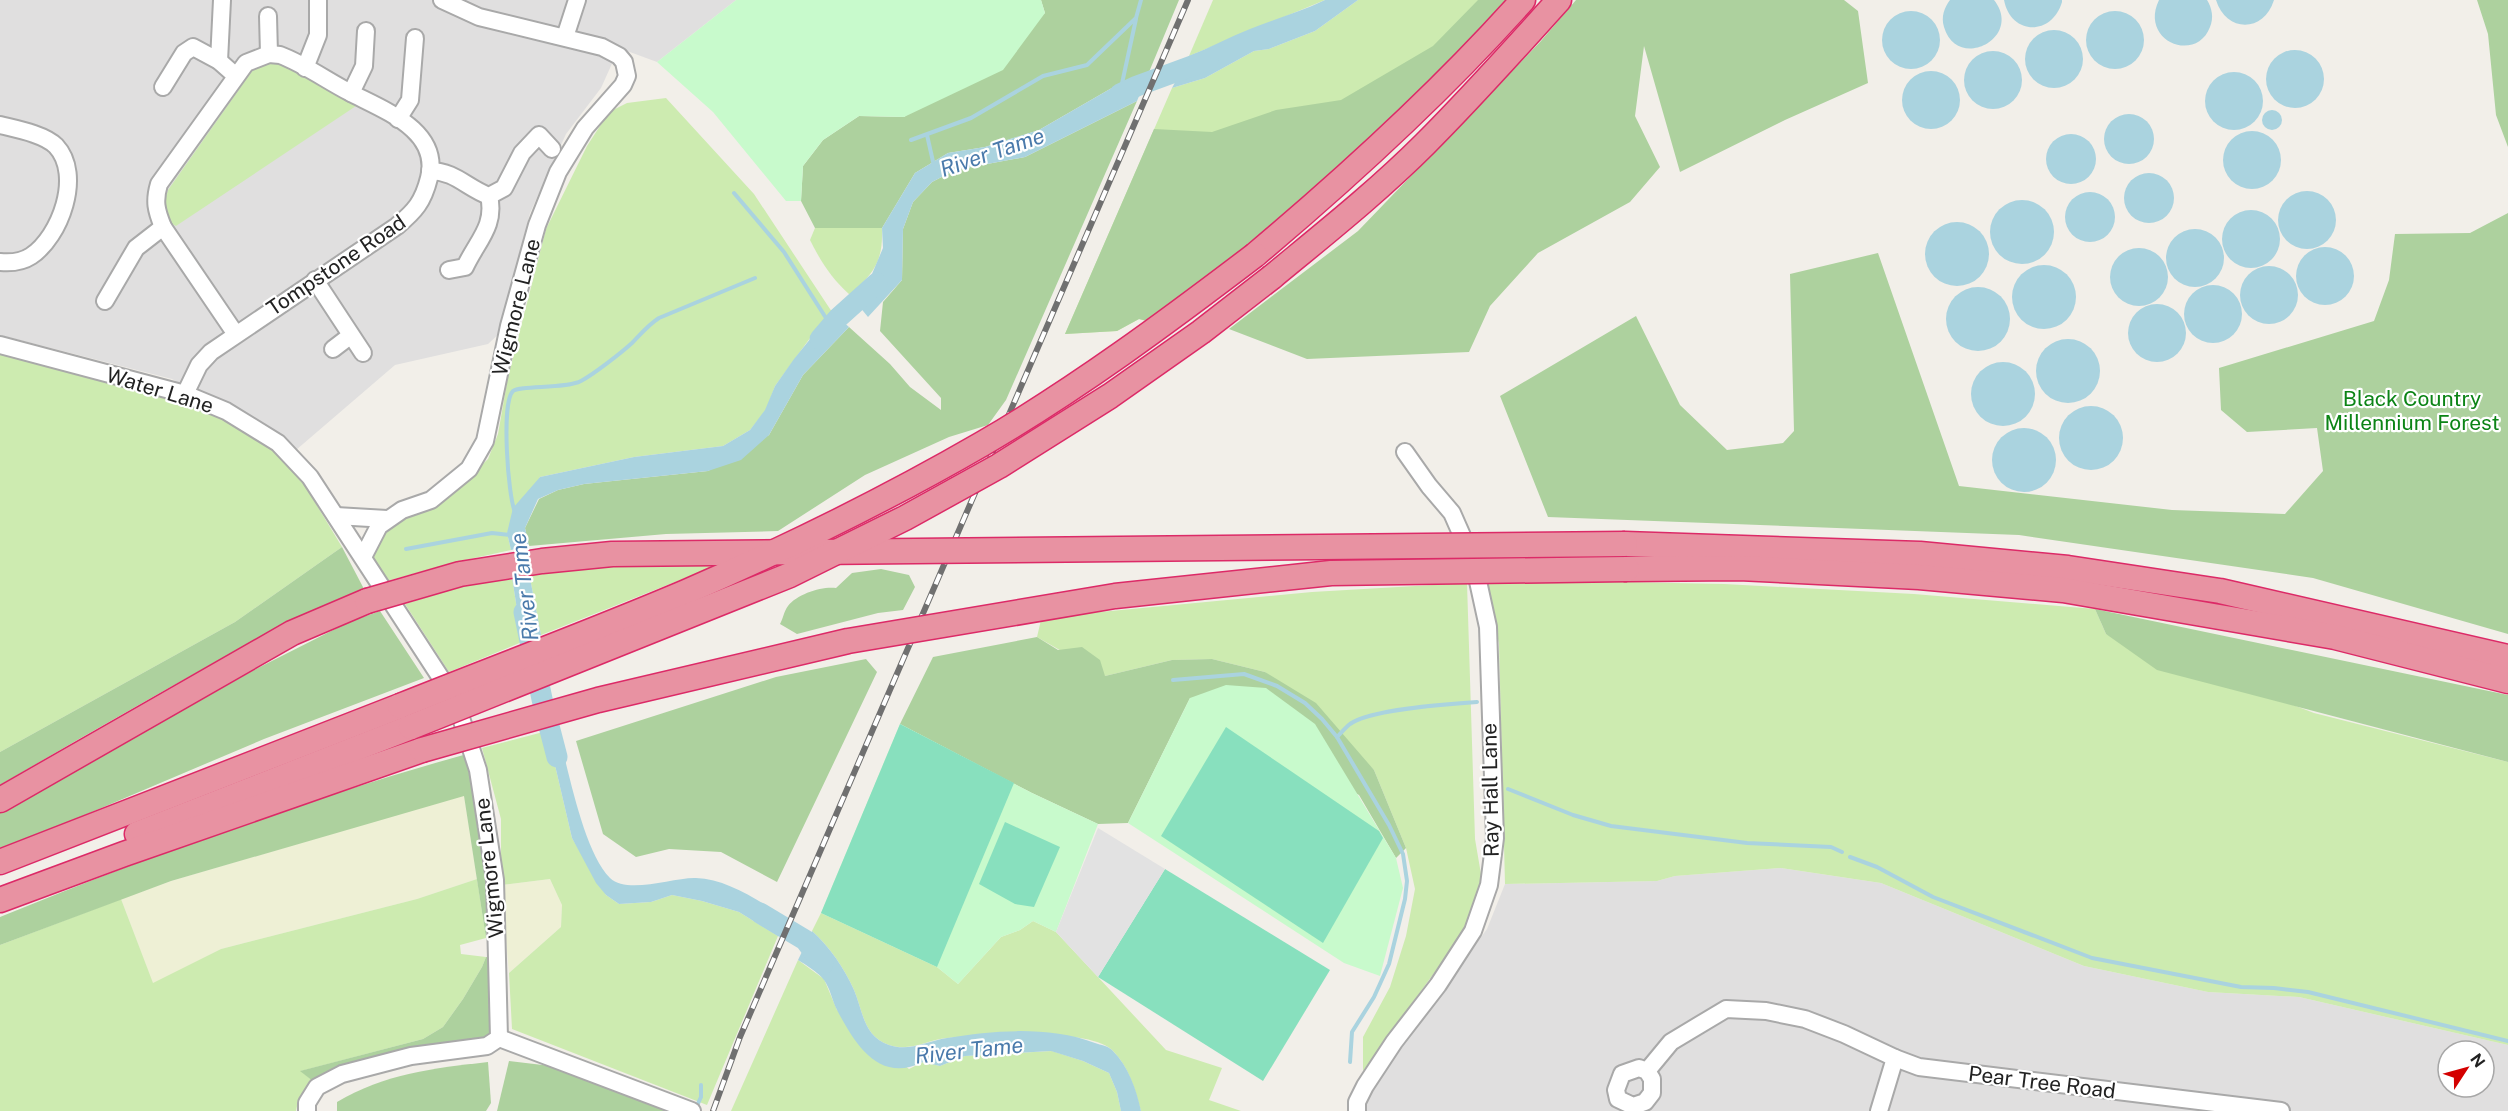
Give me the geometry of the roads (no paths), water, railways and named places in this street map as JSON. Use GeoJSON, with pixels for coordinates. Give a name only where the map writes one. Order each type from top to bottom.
{"type":"FeatureCollection","features":[{"type":"Feature","properties":{"kind":"highway"},"geometry":{"type":"LineString","coordinates":[[0,890],[201,807],[685,592],[889,495],[983,443],[1094,374],[1255,255],[1327,195],[1401,128],[1470,59],[1523,0]]}},
{"type":"Feature","properties":{"kind":"highway"},"geometry":{"type":"LineString","coordinates":[[0,862],[406,717],[790,574],[905,518],[999,466],[1110,396],[1201,332],[1272,277],[1423,146],[1494,73],[1559,0]]}},
{"type":"Feature","properties":{"kind":"highway"},"geometry":{"type":"LineString","coordinates":[[0,800],[292,633],[367,601],[460,574],[542,561],[612,554],[1625,544],[1920,554],[2068,568],[2220,591],[2508,657]]}},
{"type":"Feature","properties":{"kind":"highway"},"geometry":{"type":"LineString","coordinates":[[0,900],[124,854],[422,750],[598,700],[848,641],[1093,600],[1331,573],[1750,568],[1919,577],[2063,590],[2335,637],[2508,681]]}},
{"type":"Feature","properties":{"kind":"street"},"geometry":{"type":"LineString","coordinates":[[219,61],[222,0]]}},
{"type":"Feature","properties":{"kind":"street"},"geometry":{"type":"LineString","coordinates":[[305,68],[318,35],[318,0]]}},
{"type":"Feature","properties":{"kind":"street"},"geometry":{"type":"LineString","coordinates":[[442,0],[479,17],[566,37],[577,0]]}},
{"type":"Feature","properties":{"kind":"street"},"geometry":{"type":"LineString","coordinates":[[235,333],[163,227],[154,200],[159,184],[246,63],[268,54],[268,16]]}},
{"type":"Feature","properties":{"kind":"street"},"geometry":{"type":"LineString","coordinates":[[351,93],[364,66],[366,31]]}},
{"type":"Feature","properties":{"kind":"street","name":"Wigmore Lane"},"geometry":{"type":"LineString","coordinates":[[499,1038],[495,880],[478,770],[452,695],[363,557],[374,534],[387,519],[402,510],[431,500],[469,469],[485,441],[509,326],[537,225],[558,172],[585,128],[623,85],[627,76],[627,69],[619,56],[602,47],[566,37]]}},
{"type":"Feature","properties":{"kind":"street"},"geometry":{"type":"LineString","coordinates":[[398,119],[410,100],[415,38]]}},
{"type":"Feature","properties":{"kind":"street"},"geometry":{"type":"LineString","coordinates":[[163,87],[184,53],[193,47],[219,61],[236,76]]}},
{"type":"Feature","properties":{"kind":"street","name":"Tompstone Road"},"geometry":{"type":"LineString","coordinates":[[184,394],[199,365],[235,333],[408,217],[420,204],[430,171],[431,156],[418,133],[398,119],[291,59],[268,54]]}},
{"type":"Feature","properties":{"kind":"street"},"geometry":{"type":"LineString","coordinates":[[0,125],[43,138],[56,146],[68,168],[69,185],[62,212],[40,249],[24,260],[0,262]]}},
{"type":"Feature","properties":{"kind":"street"},"geometry":{"type":"LineString","coordinates":[[430,171],[450,173],[474,191],[489,196],[504,188],[522,153],[545,129],[552,149]]}},
{"type":"Feature","properties":{"kind":"street"},"geometry":{"type":"LineString","coordinates":[[463,272],[491,219],[492,209],[489,196]]}},
{"type":"Feature","properties":{"kind":"street"},"geometry":{"type":"LineString","coordinates":[[105,301],[136,248],[163,227]]}},
{"type":"Feature","properties":{"kind":"street"},"geometry":{"type":"LineString","coordinates":[[315,280],[363,353]]}},
{"type":"Feature","properties":{"kind":"street"},"geometry":{"type":"LineString","coordinates":[[333,349],[350,336]]}},
{"type":"Feature","properties":{"kind":"street","name":"Water Lane"},"geometry":{"type":"LineString","coordinates":[[0,345],[184,394],[226,411],[278,443],[310,477],[363,557]]}},
{"type":"Feature","properties":{"kind":"street","name":"Ray Hall Lane"},"geometry":{"type":"LineString","coordinates":[[1357,1111],[1357,1102],[1365,1086],[1394,1042],[1438,985],[1473,931],[1489,885],[1495,838],[1488,627],[1474,563],[1452,513],[1405,452]]}},
{"type":"Feature","properties":{"kind":"street","name":"Wigmore Lane"},"geometry":{"type":"LineString","coordinates":[[336,516],[387,519]]}},
{"type":"Feature","properties":{"kind":"street","name":"Pear Tree Road"},"geometry":{"type":"LineString","coordinates":[[1647,1071],[1671,1042],[1726,1009],[1766,1011],[1805,1019],[1919,1067],[2281,1111]]}},
{"type":"Feature","properties":{"kind":"street"},"geometry":{"type":"LineString","coordinates":[[307,1111],[307,1102],[317,1088],[342,1074],[411,1056],[487,1046],[499,1038],[687,1109]]}},
{"type":"Feature","properties":{"kind":"street"},"geometry":{"type":"LineString","coordinates":[[1879,1111],[1895,1058]]}},
{"type":"Feature","properties":{"kind":"water"},"geometry":{"type":"Polygon","coordinates":[[[1325,0],[1358,0],[1315,31],[1269,49],[1254,51],[1205,78],[1172,88],[1189,56],[1242,32],[1325,0]]]}},
{"type":"Feature","properties":{"kind":"water"},"geometry":{"type":"Polygon","coordinates":[[[1950,0],[1994,0],[2001,14],[2001,27],[1995,37],[1985,45],[1973,48],[1962,47],[1951,40],[1943,20],[1950,0]]]}},
{"type":"Feature","properties":{"kind":"water"},"geometry":{"type":"Polygon","coordinates":[[[2004,0],[2062,0],[2062,2],[2050,21],[2041,26],[2032,27],[2015,20],[2008,12],[2004,0]]]}},
{"type":"Feature","properties":{"kind":"water"},"geometry":{"type":"Polygon","coordinates":[[[2159,0],[2207,0],[2212,20],[2203,38],[2193,44],[2182,46],[2172,43],[2163,36],[2157,27],[2155,14],[2159,0]]]}},
{"type":"Feature","properties":{"kind":"water"},"geometry":{"type":"Polygon","coordinates":[[[2216,0],[2274,0],[2262,19],[2245,25],[2228,19],[2216,0]]]}},
{"type":"Feature","properties":{"kind":"water"},"geometry":{"type":"Polygon","coordinates":[[[1905,11],[1917,11],[1932,19],[1940,34],[1940,46],[1932,61],[1917,69],[1905,69],[1890,61],[1882,46],[1882,34],[1890,19],[1905,11]]]}},
{"type":"Feature","properties":{"kind":"water"},"geometry":{"type":"Polygon","coordinates":[[[2109,11],[2121,11],[2136,19],[2144,34],[2144,46],[2136,61],[2121,69],[2109,69],[2094,61],[2086,46],[2086,34],[2094,19],[2109,11]]]}},
{"type":"Feature","properties":{"kind":"water"},"geometry":{"type":"Polygon","coordinates":[[[2048,30],[2060,30],[2075,38],[2083,53],[2083,65],[2075,80],[2060,88],[2048,88],[2033,80],[2025,65],[2025,53],[2033,38],[2048,30]]]}},
{"type":"Feature","properties":{"kind":"water"},"geometry":{"type":"Polygon","coordinates":[[[2295,50],[2311,55],[2319,63],[2324,79],[2319,95],[2311,103],[2295,108],[2279,103],[2271,95],[2266,79],[2271,63],[2279,55],[2295,50]]]}},
{"type":"Feature","properties":{"kind":"water"},"geometry":{"type":"Polygon","coordinates":[[[1987,51],[1999,51],[2014,59],[2022,74],[2022,86],[2014,101],[1999,109],[1987,109],[1972,101],[1964,86],[1964,74],[1972,59],[1987,51]]]}},
{"type":"Feature","properties":{"kind":"water"},"geometry":{"type":"Polygon","coordinates":[[[1925,71],[1937,71],[1952,79],[1960,94],[1960,106],[1952,121],[1937,129],[1925,129],[1910,121],[1902,106],[1902,94],[1910,79],[1925,71]]]}},
{"type":"Feature","properties":{"kind":"water"},"geometry":{"type":"Polygon","coordinates":[[[1149,72],[1137,101],[1025,157],[955,170],[932,182],[913,202],[903,229],[902,280],[868,317],[850,295],[872,274],[883,248],[882,228],[915,173],[948,153],[985,147],[1039,130],[1117,85],[1149,72]]]}},
{"type":"Feature","properties":{"kind":"water"},"geometry":{"type":"Polygon","coordinates":[[[2234,72],[2245,74],[2258,85],[2263,101],[2261,112],[2250,125],[2234,130],[2223,128],[2210,117],[2205,101],[2207,90],[2218,77],[2234,72]]]}},
{"type":"Feature","properties":{"kind":"water"},"geometry":{"type":"Polygon","coordinates":[[[2272,110],[2279,113],[2282,120],[2279,127],[2272,130],[2265,127],[2262,120],[2265,113],[2272,110]]]}},
{"type":"Feature","properties":{"kind":"water"},"geometry":{"type":"Polygon","coordinates":[[[2129,114],[2147,121],[2154,139],[2147,157],[2129,164],[2111,157],[2104,139],[2111,121],[2129,114]]]}},
{"type":"Feature","properties":{"kind":"water"},"geometry":{"type":"Polygon","coordinates":[[[2252,131],[2268,136],[2276,144],[2281,160],[2276,176],[2268,184],[2252,189],[2236,184],[2228,176],[2223,160],[2228,144],[2236,136],[2252,131]]]}},
{"type":"Feature","properties":{"kind":"water"},"geometry":{"type":"Polygon","coordinates":[[[2071,134],[2089,141],[2096,159],[2089,177],[2071,184],[2053,177],[2046,159],[2053,141],[2071,134]]]}},
{"type":"Feature","properties":{"kind":"water"},"geometry":{"type":"Polygon","coordinates":[[[2149,173],[2167,180],[2174,198],[2167,216],[2149,223],[2131,216],[2124,198],[2131,180],[2149,173]]]}},
{"type":"Feature","properties":{"kind":"water"},"geometry":{"type":"Polygon","coordinates":[[[2307,191],[2318,193],[2331,204],[2336,220],[2334,231],[2323,244],[2307,249],[2296,247],[2283,236],[2278,220],[2280,209],[2291,196],[2307,191]]]}},
{"type":"Feature","properties":{"kind":"water"},"geometry":{"type":"Polygon","coordinates":[[[2090,192],[2108,199],[2115,217],[2108,235],[2090,242],[2072,235],[2065,217],[2072,199],[2090,192]]]}},
{"type":"Feature","properties":{"kind":"water"},"geometry":{"type":"Polygon","coordinates":[[[2022,200],[2034,202],[2045,209],[2052,220],[2054,232],[2052,244],[2045,255],[2034,262],[2022,264],[2010,262],[1999,255],[1992,244],[1990,232],[1992,220],[1999,209],[2010,202],[2022,200]]]}},
{"type":"Feature","properties":{"kind":"water"},"geometry":{"type":"Polygon","coordinates":[[[2251,210],[2262,212],[2275,223],[2280,239],[2278,250],[2267,263],[2251,268],[2240,266],[2227,255],[2222,239],[2224,228],[2235,215],[2251,210]]]}},
{"type":"Feature","properties":{"kind":"water"},"geometry":{"type":"Polygon","coordinates":[[[1957,222],[1969,224],[1980,231],[1987,242],[1989,254],[1987,266],[1980,277],[1969,284],[1957,286],[1945,284],[1934,277],[1927,266],[1925,254],[1927,242],[1934,231],[1945,224],[1957,222]]]}},
{"type":"Feature","properties":{"kind":"water"},"geometry":{"type":"Polygon","coordinates":[[[2195,229],[2206,231],[2219,242],[2224,258],[2222,269],[2211,282],[2195,287],[2184,285],[2171,274],[2166,258],[2168,247],[2179,234],[2195,229]]]}},
{"type":"Feature","properties":{"kind":"water"},"geometry":{"type":"Polygon","coordinates":[[[2325,247],[2336,249],[2349,260],[2354,276],[2352,287],[2341,300],[2325,305],[2314,303],[2301,292],[2296,276],[2298,265],[2309,252],[2325,247]]]}},
{"type":"Feature","properties":{"kind":"water"},"geometry":{"type":"Polygon","coordinates":[[[2139,248],[2150,250],[2163,261],[2168,277],[2166,288],[2155,301],[2139,306],[2128,304],[2115,293],[2110,277],[2112,266],[2123,253],[2139,248]]]}},
{"type":"Feature","properties":{"kind":"water"},"geometry":{"type":"Polygon","coordinates":[[[2044,265],[2056,267],[2067,274],[2074,285],[2076,297],[2074,309],[2067,320],[2056,327],[2044,329],[2032,327],[2021,320],[2014,309],[2012,297],[2014,285],[2021,274],[2032,267],[2044,265]]]}},
{"type":"Feature","properties":{"kind":"water"},"geometry":{"type":"Polygon","coordinates":[[[2269,266],[2280,268],[2293,279],[2298,295],[2296,306],[2285,319],[2269,324],[2258,322],[2245,311],[2240,295],[2242,284],[2253,271],[2269,266]]]}},
{"type":"Feature","properties":{"kind":"water"},"geometry":{"type":"Polygon","coordinates":[[[2213,285],[2224,287],[2237,298],[2242,314],[2240,325],[2229,338],[2213,343],[2202,341],[2189,330],[2184,314],[2186,303],[2197,290],[2213,285]]]}},
{"type":"Feature","properties":{"kind":"water"},"geometry":{"type":"Polygon","coordinates":[[[1978,287],[1990,289],[2001,296],[2008,307],[2010,319],[2008,331],[2001,342],[1990,349],[1978,351],[1966,349],[1955,342],[1948,331],[1946,319],[1948,307],[1955,296],[1966,289],[1978,287]]]}},
{"type":"Feature","properties":{"kind":"water"},"geometry":{"type":"Polygon","coordinates":[[[2157,304],[2168,306],[2181,317],[2186,333],[2184,344],[2173,357],[2157,362],[2146,360],[2133,349],[2128,333],[2130,322],[2141,309],[2157,304]]]}},
{"type":"Feature","properties":{"kind":"water"},"geometry":{"type":"Polygon","coordinates":[[[832,312],[849,327],[803,375],[769,435],[741,460],[708,471],[584,484],[558,490],[538,499],[525,528],[529,546],[511,550],[507,533],[513,508],[540,477],[634,457],[723,446],[750,430],[765,410],[775,386],[832,312]]]}},
{"type":"Feature","properties":{"kind":"water"},"geometry":{"type":"Polygon","coordinates":[[[2068,339],[2080,341],[2091,348],[2098,359],[2100,371],[2098,383],[2091,394],[2080,401],[2068,403],[2056,401],[2045,394],[2038,383],[2036,371],[2038,359],[2045,348],[2056,341],[2068,339]]]}},
{"type":"Feature","properties":{"kind":"water"},"geometry":{"type":"Polygon","coordinates":[[[2003,362],[2015,364],[2026,371],[2033,382],[2035,394],[2033,406],[2026,417],[2015,424],[2003,426],[1991,424],[1980,417],[1973,406],[1971,394],[1973,382],[1980,371],[1991,364],[2003,362]]]}},
{"type":"Feature","properties":{"kind":"water"},"geometry":{"type":"Polygon","coordinates":[[[2091,406],[2103,408],[2114,415],[2121,426],[2123,438],[2121,450],[2114,461],[2103,468],[2091,470],[2079,468],[2068,461],[2061,450],[2059,438],[2061,426],[2068,415],[2079,408],[2091,406]]]}},
{"type":"Feature","properties":{"kind":"water"},"geometry":{"type":"Polygon","coordinates":[[[2024,428],[2036,430],[2047,437],[2054,448],[2056,460],[2054,472],[2047,483],[2036,490],[2024,492],[2012,490],[2001,483],[1994,472],[1992,460],[1994,448],[2001,437],[2012,430],[2024,428]]]}},
{"type":"Feature","properties":{"kind":"water"},"geometry":{"type":"Polygon","coordinates":[[[529,573],[541,635],[522,642],[512,577],[529,573]]]}},
{"type":"Feature","properties":{"kind":"water"},"geometry":{"type":"Polygon","coordinates":[[[557,728],[584,829],[600,865],[610,878],[628,885],[652,884],[687,878],[720,882],[744,893],[787,919],[778,936],[739,912],[702,901],[672,895],[651,902],[619,904],[606,895],[596,883],[572,838],[547,731],[557,728]]]}},
{"type":"Feature","properties":{"kind":"water"},"geometry":{"type":"Polygon","coordinates":[[[812,931],[831,951],[841,966],[854,990],[865,1022],[880,1041],[896,1047],[904,1047],[965,1035],[1022,1031],[1077,1038],[1112,1050],[1131,1079],[1141,1111],[1121,1111],[1117,1092],[1109,1073],[1083,1061],[1051,1051],[965,1056],[940,1066],[923,1062],[894,1068],[881,1064],[870,1057],[852,1036],[824,980],[798,960],[812,931]]]}},
{"type":"Feature","properties":{"kind":"waterway"},"geometry":{"type":"LineString","coordinates":[[911,140],[971,118],[1043,76],[1087,65],[1136,18],[1141,0]]}},
{"type":"Feature","properties":{"kind":"waterway"},"geometry":{"type":"LineString","coordinates":[[1121,88],[1136,19]]}},
{"type":"Feature","properties":{"kind":"waterway","name":"River Tame"},"geometry":{"type":"LineString","coordinates":[[1120,94],[1208,60]]}},
{"type":"Feature","properties":{"kind":"waterway"},"geometry":{"type":"LineString","coordinates":[[927,135],[934,166]]}},
{"type":"Feature","properties":{"kind":"waterway"},"geometry":{"type":"LineString","coordinates":[[734,193],[784,252],[826,318]]}},
{"type":"Feature","properties":{"kind":"waterway"},"geometry":{"type":"LineString","coordinates":[[515,512],[508,470],[507,430],[507,412],[513,391],[581,381],[600,369],[659,318],[755,278]]}},
{"type":"Feature","properties":{"kind":"waterway","name":"River Tame"},"geometry":{"type":"LineString","coordinates":[[820,339],[838,318],[877,283]]}},
{"type":"Feature","properties":{"kind":"waterway"},"geometry":{"type":"LineString","coordinates":[[406,549],[492,533],[511,535]]}},
{"type":"Feature","properties":{"kind":"waterway","name":"River Tame"},"geometry":{"type":"LineString","coordinates":[[524,612],[557,757]]}},
{"type":"Feature","properties":{"kind":"waterway"},"geometry":{"type":"LineString","coordinates":[[1173,680],[1244,674],[1277,686],[1305,703],[1337,737]]}},
{"type":"Feature","properties":{"kind":"waterway"},"geometry":{"type":"LineString","coordinates":[[1350,1062],[1352,1032],[1374,997],[1389,964],[1405,899],[1407,881],[1403,854],[1389,825],[1337,737],[1350,724],[1375,715],[1411,708],[1477,702]]}},
{"type":"Feature","properties":{"kind":"waterway"},"geometry":{"type":"LineString","coordinates":[[1508,789],[1573,815],[1611,826],[1747,843],[1831,847],[1842,852]]}},
{"type":"Feature","properties":{"kind":"waterway"},"geometry":{"type":"LineString","coordinates":[[1850,857],[1877,867],[1933,897],[2092,958],[2241,987],[2308,992],[2508,1041]]}},
{"type":"Feature","properties":{"kind":"waterway","name":"River Tame"},"geometry":{"type":"LineString","coordinates":[[760,913],[805,940],[823,964]]}},
{"type":"Feature","properties":{"kind":"waterway"},"geometry":{"type":"LineString","coordinates":[[695,1110],[701,1097],[701,1085]]}},
{"type":"Feature","properties":{"kind":"railway"},"geometry":{"type":"LineString","coordinates":[[713,1111],[740,1037],[1188,0]]}},
{"type":"Feature","properties":{"kind":"park label","name":"Black Country Millennium Forest"},"geometry":{"type":"Point","coordinates":[2412,410]}}]}
